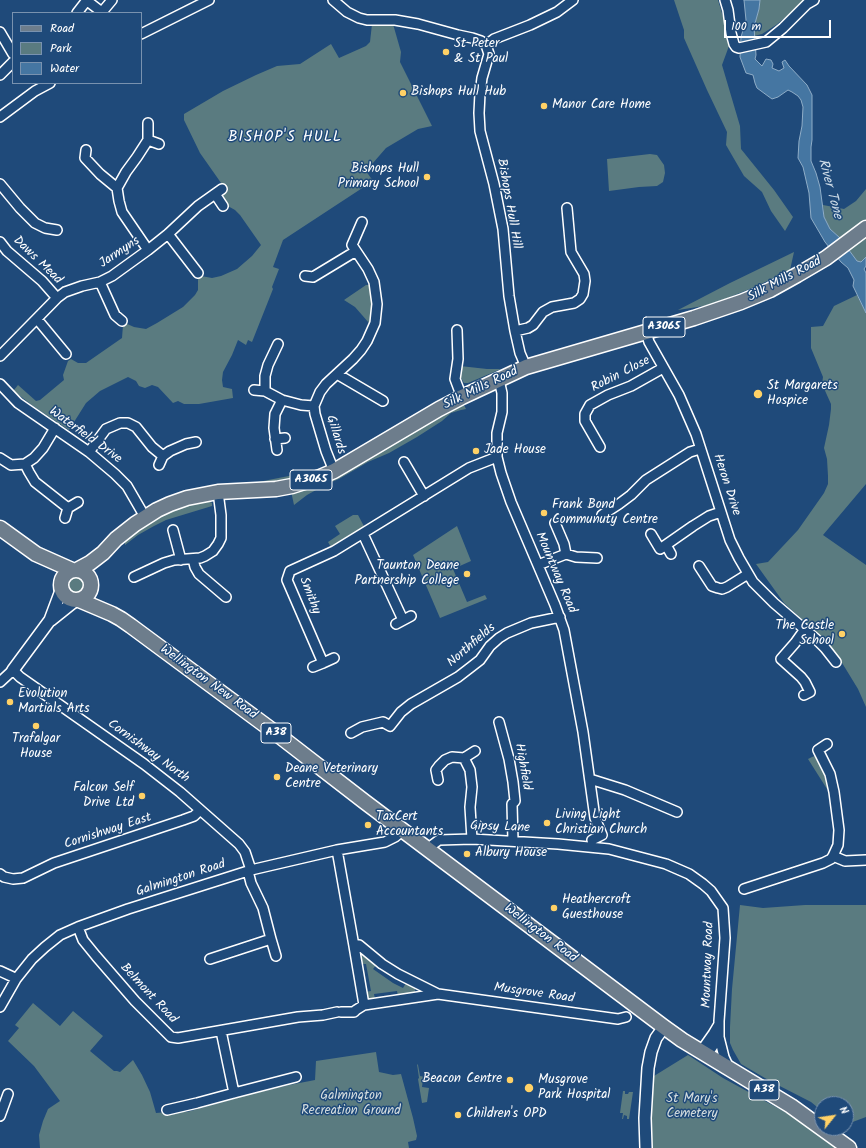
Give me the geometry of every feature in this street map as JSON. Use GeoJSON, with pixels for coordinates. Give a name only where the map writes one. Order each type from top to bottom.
{"type":"FeatureCollection","features":[{"type":"Feature","properties":{"kind":"main road","name":"Silk Mills Road"},"geometry":{"type":"LineString","coordinates":[[75,570],[90,563],[103,553],[124,531],[145,517],[170,504],[187,498],[218,492],[276,489],[286,487],[306,482],[334,471],[439,408],[526,367],[694,318],[741,302],[776,287],[826,258],[866,228]]}},
{"type":"Feature","properties":{"kind":"main road","name":"A38"},"geometry":{"type":"LineString","coordinates":[[0,528],[36,554],[57,576],[62,585],[63,592],[71,599],[78,600]]}},
{"type":"Feature","properties":{"kind":"main road","name":"Silk Mills Road"},"geometry":{"type":"LineString","coordinates":[[91,584],[103,553]]}},
{"type":"Feature","properties":{"kind":"main road","name":"A38"},"geometry":{"type":"LineString","coordinates":[[36,554],[75,570],[82,571],[89,578],[91,584]]}},
{"type":"Feature","properties":{"kind":"main road"},"geometry":{"type":"LineString","coordinates":[[62,585],[62,580],[66,574],[75,570]]}},
{"type":"Feature","properties":{"kind":"main road"},"geometry":{"type":"LineString","coordinates":[[78,600],[88,595],[91,584]]}},
{"type":"Feature","properties":{"kind":"main road","name":"Wellington New Road"},"geometry":{"type":"LineString","coordinates":[[91,584],[102,599],[121,619],[277,734],[428,850]]}},
{"type":"Feature","properties":{"kind":"main road","name":"Wellington New Road"},"geometry":{"type":"LineString","coordinates":[[78,600],[121,619]]}},
{"type":"Feature","properties":{"kind":"main road","name":"Wellington Road"},"geometry":{"type":"LineString","coordinates":[[428,850],[658,1023]]}},
{"type":"Feature","properties":{"kind":"main road","name":"A38"},"geometry":{"type":"LineString","coordinates":[[658,1023],[729,1069],[791,1106],[849,1148]]}},
{"type":"Feature","properties":{"kind":"street"},"geometry":{"type":"LineString","coordinates":[[78,12],[87,0],[103,12],[112,0]]}},
{"type":"Feature","properties":{"kind":"street"},"geometry":{"type":"LineString","coordinates":[[142,34],[209,0]]}},
{"type":"Feature","properties":{"kind":"street"},"geometry":{"type":"LineString","coordinates":[[333,0],[347,12],[359,18],[367,20],[395,20],[418,24],[472,38],[481,41],[486,45],[494,39],[530,25],[557,12],[573,0]]}},
{"type":"Feature","properties":{"kind":"street"},"geometry":{"type":"LineString","coordinates":[[725,0],[734,44],[739,48],[766,42],[807,4],[814,0]]}},
{"type":"Feature","properties":{"kind":"street"},"geometry":{"type":"LineString","coordinates":[[0,32],[12,52]]}},
{"type":"Feature","properties":{"kind":"street","name":"Bishops Hull Hill"},"geometry":{"type":"LineString","coordinates":[[486,45],[489,54],[482,78],[480,93],[480,130],[494,184],[503,230],[508,288],[515,332],[520,353],[526,367]]}},
{"type":"Feature","properties":{"kind":"street"},"geometry":{"type":"LineString","coordinates":[[0,75],[12,63]]}},
{"type":"Feature","properties":{"kind":"street"},"geometry":{"type":"LineString","coordinates":[[0,117],[35,91],[48,84]]}},
{"type":"Feature","properties":{"kind":"street"},"geometry":{"type":"LineString","coordinates":[[148,123],[148,140],[117,188],[118,201],[122,212],[148,250]]}},
{"type":"Feature","properties":{"kind":"street"},"geometry":{"type":"LineString","coordinates":[[148,140],[159,144]]}},
{"type":"Feature","properties":{"kind":"street"},"geometry":{"type":"LineString","coordinates":[[86,150],[85,158],[100,174],[117,188]]}},
{"type":"Feature","properties":{"kind":"street"},"geometry":{"type":"LineString","coordinates":[[0,184],[35,223],[45,228],[57,230]]}},
{"type":"Feature","properties":{"kind":"street","name":"Jarmyns"},"geometry":{"type":"LineString","coordinates":[[0,356],[57,298],[65,292],[100,282],[112,276],[148,250],[168,234],[198,206],[218,192],[223,206]]}},
{"type":"Feature","properties":{"kind":"street"},"geometry":{"type":"LineString","coordinates":[[515,332],[533,325],[543,312],[552,307],[574,302],[580,299],[583,294],[585,281],[584,274],[571,252],[573,225],[567,208]]}},
{"type":"Feature","properties":{"kind":"street"},"geometry":{"type":"LineString","coordinates":[[311,279],[356,251],[352,244],[362,222]]}},
{"type":"Feature","properties":{"kind":"street"},"geometry":{"type":"LineString","coordinates":[[168,234],[193,270]]}},
{"type":"Feature","properties":{"kind":"street","name":"Daws Mead"},"geometry":{"type":"LineString","coordinates":[[0,242],[42,281],[57,298]]}},
{"type":"Feature","properties":{"kind":"street","name":"Gillards"},"geometry":{"type":"LineString","coordinates":[[334,471],[326,451],[314,406],[320,392],[326,384],[353,359],[367,341],[377,315],[374,282],[368,268],[356,251]]}},
{"type":"Feature","properties":{"kind":"street"},"geometry":{"type":"LineString","coordinates":[[100,282],[116,318]]}},
{"type":"Feature","properties":{"kind":"street"},"geometry":{"type":"LineString","coordinates":[[37,319],[61,351]]}},
{"type":"Feature","properties":{"kind":"street"},"geometry":{"type":"LineString","coordinates":[[457,330],[458,354],[455,379],[462,397]]}},
{"type":"Feature","properties":{"kind":"street","name":"Heron Drive"},"geometry":{"type":"LineString","coordinates":[[646,332],[649,342],[663,368],[680,395],[696,434],[730,540],[748,574],[774,603],[825,648],[836,662]]}},
{"type":"Feature","properties":{"kind":"street"},"geometry":{"type":"LineString","coordinates":[[265,391],[265,376],[268,365],[278,350]]}},
{"type":"Feature","properties":{"kind":"street","name":"Robin Close"},"geometry":{"type":"LineString","coordinates":[[600,448],[585,421],[585,414],[590,405],[631,386],[663,368]]}},
{"type":"Feature","properties":{"kind":"street"},"geometry":{"type":"LineString","coordinates":[[337,374],[383,401]]}},
{"type":"Feature","properties":{"kind":"street","name":"Mountway Road"},"geometry":{"type":"LineString","coordinates":[[499,380],[502,393],[502,412],[497,433],[497,457],[511,502],[560,617],[564,630],[583,732],[595,818],[602,835],[592,840]]}},
{"type":"Feature","properties":{"kind":"street","name":"Waterfield Drive"},"geometry":{"type":"LineString","coordinates":[[0,384],[18,403],[89,452],[116,474],[127,486],[145,517]]}},
{"type":"Feature","properties":{"kind":"street"},"geometry":{"type":"LineString","coordinates":[[373,395],[378,387]]}},
{"type":"Feature","properties":{"kind":"street","name":"Gillards"},"geometry":{"type":"LineString","coordinates":[[254,390],[265,391],[282,400],[300,405],[314,406]]}},
{"type":"Feature","properties":{"kind":"street"},"geometry":{"type":"LineString","coordinates":[[277,450],[274,428],[275,414],[282,400]]}},
{"type":"Feature","properties":{"kind":"street"},"geometry":{"type":"LineString","coordinates":[[89,452],[106,429],[120,422],[128,423],[136,427],[152,447],[163,456]]}},
{"type":"Feature","properties":{"kind":"street"},"geometry":{"type":"LineString","coordinates":[[0,458],[11,465],[26,464],[43,448],[55,428]]}},
{"type":"Feature","properties":{"kind":"street"},"geometry":{"type":"LineString","coordinates":[[275,439],[285,438]]}},
{"type":"Feature","properties":{"kind":"street"},"geometry":{"type":"LineString","coordinates":[[159,465],[163,456],[185,441],[196,442]]}},
{"type":"Feature","properties":{"kind":"street"},"geometry":{"type":"LineString","coordinates":[[602,515],[631,495],[646,480],[690,452],[700,449]]}},
{"type":"Feature","properties":{"kind":"street","name":"Smithy"},"geometry":{"type":"LineString","coordinates":[[323,663],[287,580],[290,571],[325,556],[469,468],[497,457]]}},
{"type":"Feature","properties":{"kind":"street"},"geometry":{"type":"LineString","coordinates":[[404,462],[424,496]]}},
{"type":"Feature","properties":{"kind":"street"},"geometry":{"type":"LineString","coordinates":[[26,464],[35,482],[68,508]]}},
{"type":"Feature","properties":{"kind":"street"},"geometry":{"type":"LineString","coordinates":[[140,578],[164,563],[174,560],[200,558],[209,553],[218,544],[220,538],[221,515],[218,492]]}},
{"type":"Feature","properties":{"kind":"street"},"geometry":{"type":"LineString","coordinates":[[65,518],[68,508],[78,502]]}},
{"type":"Feature","properties":{"kind":"street"},"geometry":{"type":"LineString","coordinates":[[651,534],[660,549],[704,519],[721,512]]}},
{"type":"Feature","properties":{"kind":"street"},"geometry":{"type":"LineString","coordinates":[[555,522],[564,544],[566,554]]}},
{"type":"Feature","properties":{"kind":"street"},"geometry":{"type":"LineString","coordinates":[[363,534],[403,620]]}},
{"type":"Feature","properties":{"kind":"street"},"geometry":{"type":"LineString","coordinates":[[173,536],[181,560]]}},
{"type":"Feature","properties":{"kind":"street"},"geometry":{"type":"LineString","coordinates":[[666,545],[671,554]]}},
{"type":"Feature","properties":{"kind":"street"},"geometry":{"type":"LineString","coordinates":[[538,565],[566,554],[576,557],[598,558]]}},
{"type":"Feature","properties":{"kind":"street"},"geometry":{"type":"LineString","coordinates":[[193,559],[199,574],[223,592]]}},
{"type":"Feature","properties":{"kind":"street"},"geometry":{"type":"LineString","coordinates":[[699,566],[712,586],[722,589],[748,574]]}},
{"type":"Feature","properties":{"kind":"street"},"geometry":{"type":"LineString","coordinates":[[0,682],[13,670],[50,620],[62,585]]}},
{"type":"Feature","properties":{"kind":"street"},"geometry":{"type":"LineString","coordinates":[[50,620],[78,600]]}},
{"type":"Feature","properties":{"kind":"street","name":"Northfields"},"geometry":{"type":"LineString","coordinates":[[351,733],[360,724],[383,722],[393,728],[401,712],[411,704],[458,677],[476,664],[483,657],[490,646],[507,632],[531,623],[560,617]]}},
{"type":"Feature","properties":{"kind":"street"},"geometry":{"type":"LineString","coordinates":[[805,629],[795,643],[778,656],[801,677],[810,692]]}},
{"type":"Feature","properties":{"kind":"street"},"geometry":{"type":"LineString","coordinates":[[313,667],[334,658]]}},
{"type":"Feature","properties":{"kind":"street","name":"Cornishway North"},"geometry":{"type":"LineString","coordinates":[[13,670],[20,677],[144,764],[180,792],[239,844],[245,852],[250,871],[251,883],[263,908],[276,956]]}},
{"type":"Feature","properties":{"kind":"street","name":"Highfield"},"geometry":{"type":"LineString","coordinates":[[499,722],[509,759],[513,782],[515,801],[512,804],[513,841]]}},
{"type":"Feature","properties":{"kind":"street"},"geometry":{"type":"LineString","coordinates":[[744,889],[823,863],[831,859],[833,856],[838,845],[839,830],[834,792],[830,774],[815,752],[827,744]]}},
{"type":"Feature","properties":{"kind":"street"},"geometry":{"type":"LineString","coordinates":[[438,780],[433,769],[445,760],[452,757],[464,758],[475,751]]}},
{"type":"Feature","properties":{"kind":"street"},"geometry":{"type":"LineString","coordinates":[[464,758],[470,770],[472,787],[470,808],[472,839]]}},
{"type":"Feature","properties":{"kind":"street"},"geometry":{"type":"LineString","coordinates":[[590,780],[625,790],[677,812]]}},
{"type":"Feature","properties":{"kind":"street","name":"Cornishway East"},"geometry":{"type":"LineString","coordinates":[[0,874],[4,877],[13,879],[23,878],[54,863],[184,820],[194,816],[200,810]]}},
{"type":"Feature","properties":{"kind":"street","name":"Galmington Road"},"geometry":{"type":"LineString","coordinates":[[0,1007],[16,980],[32,959],[60,935],[78,927],[250,871],[337,850],[385,842],[395,837],[402,831]]}},
{"type":"Feature","properties":{"kind":"street","name":"Gipsy Lane"},"geometry":{"type":"LineString","coordinates":[[428,850],[439,840],[472,839],[558,844],[622,852]]}},
{"type":"Feature","properties":{"kind":"street"},"geometry":{"type":"LineString","coordinates":[[337,850],[364,1005]]}},
{"type":"Feature","properties":{"kind":"street","name":"Mountway Road"},"geometry":{"type":"LineString","coordinates":[[622,852],[666,864],[689,874],[711,891],[723,908],[726,938],[719,1037],[729,1069]]}},
{"type":"Feature","properties":{"kind":"street"},"geometry":{"type":"LineString","coordinates":[[833,856],[845,861],[866,860]]}},
{"type":"Feature","properties":{"kind":"street","name":"Belmont Road"},"geometry":{"type":"LineString","coordinates":[[78,927],[83,940],[96,956],[135,1001],[171,1037],[178,1038],[312,1016]]}},
{"type":"Feature","properties":{"kind":"street"},"geometry":{"type":"LineString","coordinates":[[210,959],[271,939]]}},
{"type":"Feature","properties":{"kind":"street","name":"Musgrove Road"},"geometry":{"type":"LineString","coordinates":[[354,946],[359,945],[382,964],[398,974],[438,994]]}},
{"type":"Feature","properties":{"kind":"street"},"geometry":{"type":"LineString","coordinates":[[0,971],[16,980]]}},
{"type":"Feature","properties":{"kind":"street","name":"Musgrove Road"},"geometry":{"type":"LineString","coordinates":[[312,1016],[324,1020],[339,1012],[354,1012],[364,1005],[438,994],[618,1019],[626,1017]]}},
{"type":"Feature","properties":{"kind":"street"},"geometry":{"type":"LineString","coordinates":[[646,1148],[645,1118],[648,1068],[651,1052],[656,1038],[658,1023]]}},
{"type":"Feature","properties":{"kind":"street","name":"Mountway Road"},"geometry":{"type":"LineString","coordinates":[[704,1053],[719,1023]]}},
{"type":"Feature","properties":{"kind":"street"},"geometry":{"type":"LineString","coordinates":[[220,1031],[234,1093]]}},
{"type":"Feature","properties":{"kind":"street"},"geometry":{"type":"LineString","coordinates":[[704,1053],[719,1037]]}},
{"type":"Feature","properties":{"kind":"street"},"geometry":{"type":"LineString","coordinates":[[172,1106],[197,1103],[296,1078]]}},
{"type":"Feature","properties":{"kind":"street"},"geometry":{"type":"LineString","coordinates":[[0,1116],[9,1100]]}},
{"type":"Feature","properties":{"kind":"green space"},"geometry":{"type":"Polygon","coordinates":[[[674,0],[718,0],[725,23],[729,46],[722,65],[740,126],[741,149],[774,190],[793,217],[785,231],[771,211],[762,192],[744,176],[726,145],[727,132],[684,38],[684,30],[674,0]]]}},
{"type":"Feature","properties":{"kind":"green space"},"geometry":{"type":"Polygon","coordinates":[[[760,0],[807,0],[776,25],[762,34],[754,36],[754,27],[760,0]]]}},
{"type":"Feature","properties":{"kind":"green space"},"geometry":{"type":"Polygon","coordinates":[[[372,24],[393,24],[401,52],[400,62],[432,126],[418,129],[386,148],[366,171],[373,181],[283,240],[273,267],[279,269],[272,287],[273,289],[252,342],[248,340],[246,345],[238,340],[223,372],[223,387],[232,389],[233,398],[199,404],[184,404],[178,401],[173,403],[158,387],[152,385],[145,388],[139,386],[136,381],[128,377],[100,391],[86,403],[69,430],[15,392],[14,390],[18,385],[36,401],[40,400],[64,380],[63,375],[68,361],[71,359],[78,363],[86,363],[122,338],[123,325],[125,323],[134,327],[146,329],[157,323],[183,307],[195,295],[198,290],[198,278],[201,276],[212,278],[221,276],[237,269],[252,256],[261,245],[240,215],[226,205],[223,196],[226,190],[200,153],[184,120],[184,114],[223,91],[256,75],[277,66],[300,64],[331,44],[339,58],[366,46],[370,42],[372,24]]]}},
{"type":"Feature","properties":{"kind":"green space"},"geometry":{"type":"Polygon","coordinates":[[[650,154],[657,155],[664,165],[665,173],[663,182],[657,186],[609,191],[607,159],[650,154]]]}},
{"type":"Feature","properties":{"kind":"green space"},"geometry":{"type":"Polygon","coordinates":[[[866,189],[866,257],[861,262],[857,261],[840,238],[830,229],[824,217],[823,205],[844,209],[856,201],[866,189]]]}},
{"type":"Feature","properties":{"kind":"green space"},"geometry":{"type":"Polygon","coordinates":[[[794,252],[790,270],[725,299],[704,306],[678,310],[730,283],[794,252]]]}},
{"type":"Feature","properties":{"kind":"green space"},"geometry":{"type":"Polygon","coordinates":[[[366,285],[370,286],[372,299],[369,323],[355,307],[344,300],[366,285]]]}},
{"type":"Feature","properties":{"kind":"green space"},"geometry":{"type":"Polygon","coordinates":[[[857,295],[866,313],[866,484],[823,535],[866,565],[866,707],[858,689],[836,653],[826,641],[784,603],[756,564],[768,562],[798,530],[824,493],[828,484],[827,459],[824,448],[829,425],[831,404],[822,384],[823,377],[811,348],[811,327],[823,326],[834,306],[857,295]]]}},
{"type":"Feature","properties":{"kind":"green space"},"geometry":{"type":"Polygon","coordinates":[[[460,366],[501,369],[468,383],[464,383],[461,378],[460,366]]]}},
{"type":"Feature","properties":{"kind":"green space"},"geometry":{"type":"Polygon","coordinates":[[[463,403],[466,409],[451,413],[442,421],[417,437],[307,495],[294,505],[291,491],[463,403]]]}},
{"type":"Feature","properties":{"kind":"green space"},"geometry":{"type":"Polygon","coordinates":[[[324,468],[291,482],[253,483],[299,474],[324,468]]]}},
{"type":"Feature","properties":{"kind":"green space"},"geometry":{"type":"Polygon","coordinates":[[[209,501],[212,503],[212,506],[166,520],[138,535],[125,545],[125,542],[149,522],[181,506],[209,501]]]}},
{"type":"Feature","properties":{"kind":"green space"},"geometry":{"type":"Polygon","coordinates":[[[353,515],[358,515],[366,530],[332,549],[328,542],[340,534],[335,526],[353,515]]]}},
{"type":"Feature","properties":{"kind":"green space"},"geometry":{"type":"Polygon","coordinates":[[[457,526],[471,561],[453,569],[467,602],[485,595],[487,599],[440,618],[413,555],[457,526]]]}},
{"type":"Feature","properties":{"kind":"green space"},"geometry":{"type":"Polygon","coordinates":[[[77,576],[84,578],[86,585],[84,592],[77,594],[70,592],[68,585],[70,578],[77,576]]]}},
{"type":"Feature","properties":{"kind":"green space"},"geometry":{"type":"Polygon","coordinates":[[[815,756],[821,762],[831,790],[827,789],[808,759],[815,756]]]}},
{"type":"Feature","properties":{"kind":"green space"},"geometry":{"type":"Polygon","coordinates":[[[740,905],[763,908],[805,905],[866,905],[866,1117],[854,1122],[854,1096],[814,1096],[814,1104],[741,1064],[730,1043],[732,989],[740,905]]]}},
{"type":"Feature","properties":{"kind":"green space"},"geometry":{"type":"Polygon","coordinates":[[[362,955],[377,964],[373,969],[393,983],[403,988],[406,983],[415,987],[415,992],[398,996],[397,991],[374,994],[375,999],[372,1000],[367,997],[365,992],[371,991],[366,964],[360,964],[359,958],[362,955]]]}},
{"type":"Feature","properties":{"kind":"green space","name":"Galmington Recreation Ground"},"geometry":{"type":"Polygon","coordinates":[[[33,1003],[60,1026],[73,1011],[103,1036],[90,1051],[114,1071],[120,1072],[133,1060],[150,1092],[156,1113],[178,1111],[187,1112],[244,1096],[315,1080],[316,1061],[376,1052],[379,1072],[393,1075],[401,1074],[413,1118],[417,1136],[416,1140],[408,1142],[409,1148],[40,1148],[39,1135],[48,1109],[60,1101],[34,1066],[8,1041],[19,1028],[15,1025],[33,1003]]]}},
{"type":"Feature","properties":{"kind":"green space","name":"St Mary's Cemetery"},"geometry":{"type":"Polygon","coordinates":[[[688,1055],[723,1078],[796,1118],[814,1131],[814,1136],[822,1136],[839,1148],[651,1148],[651,1100],[654,1076],[688,1055]]]}},
{"type":"Feature","properties":{"kind":"green space"},"geometry":{"type":"Polygon","coordinates":[[[417,1064],[420,1076],[430,1078],[423,1079],[422,1087],[429,1088],[427,1102],[422,1103],[418,1079],[417,1064]]]}},
{"type":"Feature","properties":{"kind":"green space"},"geometry":{"type":"Polygon","coordinates":[[[623,1091],[625,1091],[625,1094],[633,1092],[629,1119],[627,1119],[627,1116],[624,1115],[622,1119],[623,1113],[620,1113],[623,1091]]]}},
{"type":"Feature","properties":{"kind":"water"},"geometry":{"type":"Polygon","coordinates":[[[744,0],[760,0],[754,27],[755,59],[762,66],[766,59],[771,60],[773,64],[772,68],[779,71],[784,68],[782,62],[785,60],[807,85],[812,95],[811,161],[820,187],[824,217],[830,229],[840,238],[857,261],[861,262],[866,257],[866,266],[864,269],[866,273],[866,313],[853,286],[854,280],[848,268],[841,262],[825,242],[811,218],[809,193],[803,167],[798,158],[803,107],[801,100],[798,96],[788,90],[772,99],[757,88],[753,75],[746,73],[740,57],[741,37],[746,20],[744,0]]]}},
{"type":"Feature","properties":{"kind":"place","name":"St Peter & St Paul"},"geometry":{"type":"Point","coordinates":[446,52]}},
{"type":"Feature","properties":{"kind":"place","name":"Bishops Hull Hub"},"geometry":{"type":"Point","coordinates":[403,93]}},
{"type":"Feature","properties":{"kind":"place","name":"Manor Care Home"},"geometry":{"type":"Point","coordinates":[544,106]}},
{"type":"Feature","properties":{"kind":"place","name":"Bishops Hull Primary School"},"geometry":{"type":"Point","coordinates":[427,177]}},
{"type":"Feature","properties":{"kind":"place","name":"St Margarets Hospice"},"geometry":{"type":"Point","coordinates":[758,394]}},
{"type":"Feature","properties":{"kind":"place","name":"Jade House"},"geometry":{"type":"Point","coordinates":[476,451]}},
{"type":"Feature","properties":{"kind":"place","name":"Frank Bond Communuty Centre"},"geometry":{"type":"Point","coordinates":[544,513]}},
{"type":"Feature","properties":{"kind":"place","name":"Taunton Deane Partnership College"},"geometry":{"type":"Point","coordinates":[467,574]}},
{"type":"Feature","properties":{"kind":"place","name":"The Castle School"},"geometry":{"type":"Point","coordinates":[842,634]}},
{"type":"Feature","properties":{"kind":"place","name":"Evolution Martials Arts"},"geometry":{"type":"Point","coordinates":[10,702]}},
{"type":"Feature","properties":{"kind":"place","name":"Trafalgar House"},"geometry":{"type":"Point","coordinates":[36,726]}},
{"type":"Feature","properties":{"kind":"place","name":"Deane Veterinary Centre"},"geometry":{"type":"Point","coordinates":[277,777]}},
{"type":"Feature","properties":{"kind":"place","name":"Falcon Self Drive Ltd"},"geometry":{"type":"Point","coordinates":[142,796]}},
{"type":"Feature","properties":{"kind":"place","name":"Living Light Christian Church"},"geometry":{"type":"Point","coordinates":[547,823]}},
{"type":"Feature","properties":{"kind":"place","name":"TaxCert Accountants"},"geometry":{"type":"Point","coordinates":[368,825]}},
{"type":"Feature","properties":{"kind":"place","name":"Albury House"},"geometry":{"type":"Point","coordinates":[467,854]}},
{"type":"Feature","properties":{"kind":"place","name":"Heathercroft Guesthouse"},"geometry":{"type":"Point","coordinates":[554,908]}},
{"type":"Feature","properties":{"kind":"place","name":"Beacon Centre"},"geometry":{"type":"Point","coordinates":[510,1080]}},
{"type":"Feature","properties":{"kind":"place","name":"Musgrove Park Hospital"},"geometry":{"type":"Point","coordinates":[529,1088]}},
{"type":"Feature","properties":{"kind":"place","name":"Children's OPD"},"geometry":{"type":"Point","coordinates":[458,1115]}},
{"type":"Feature","properties":{"kind":"district","name":"BISHOP'S HULL"},"geometry":{"type":"Point","coordinates":[285,138]}},
{"type":"Feature","properties":{"kind":"water label","name":"River Tone"},"geometry":{"type":"Point","coordinates":[829,189]}}]}
